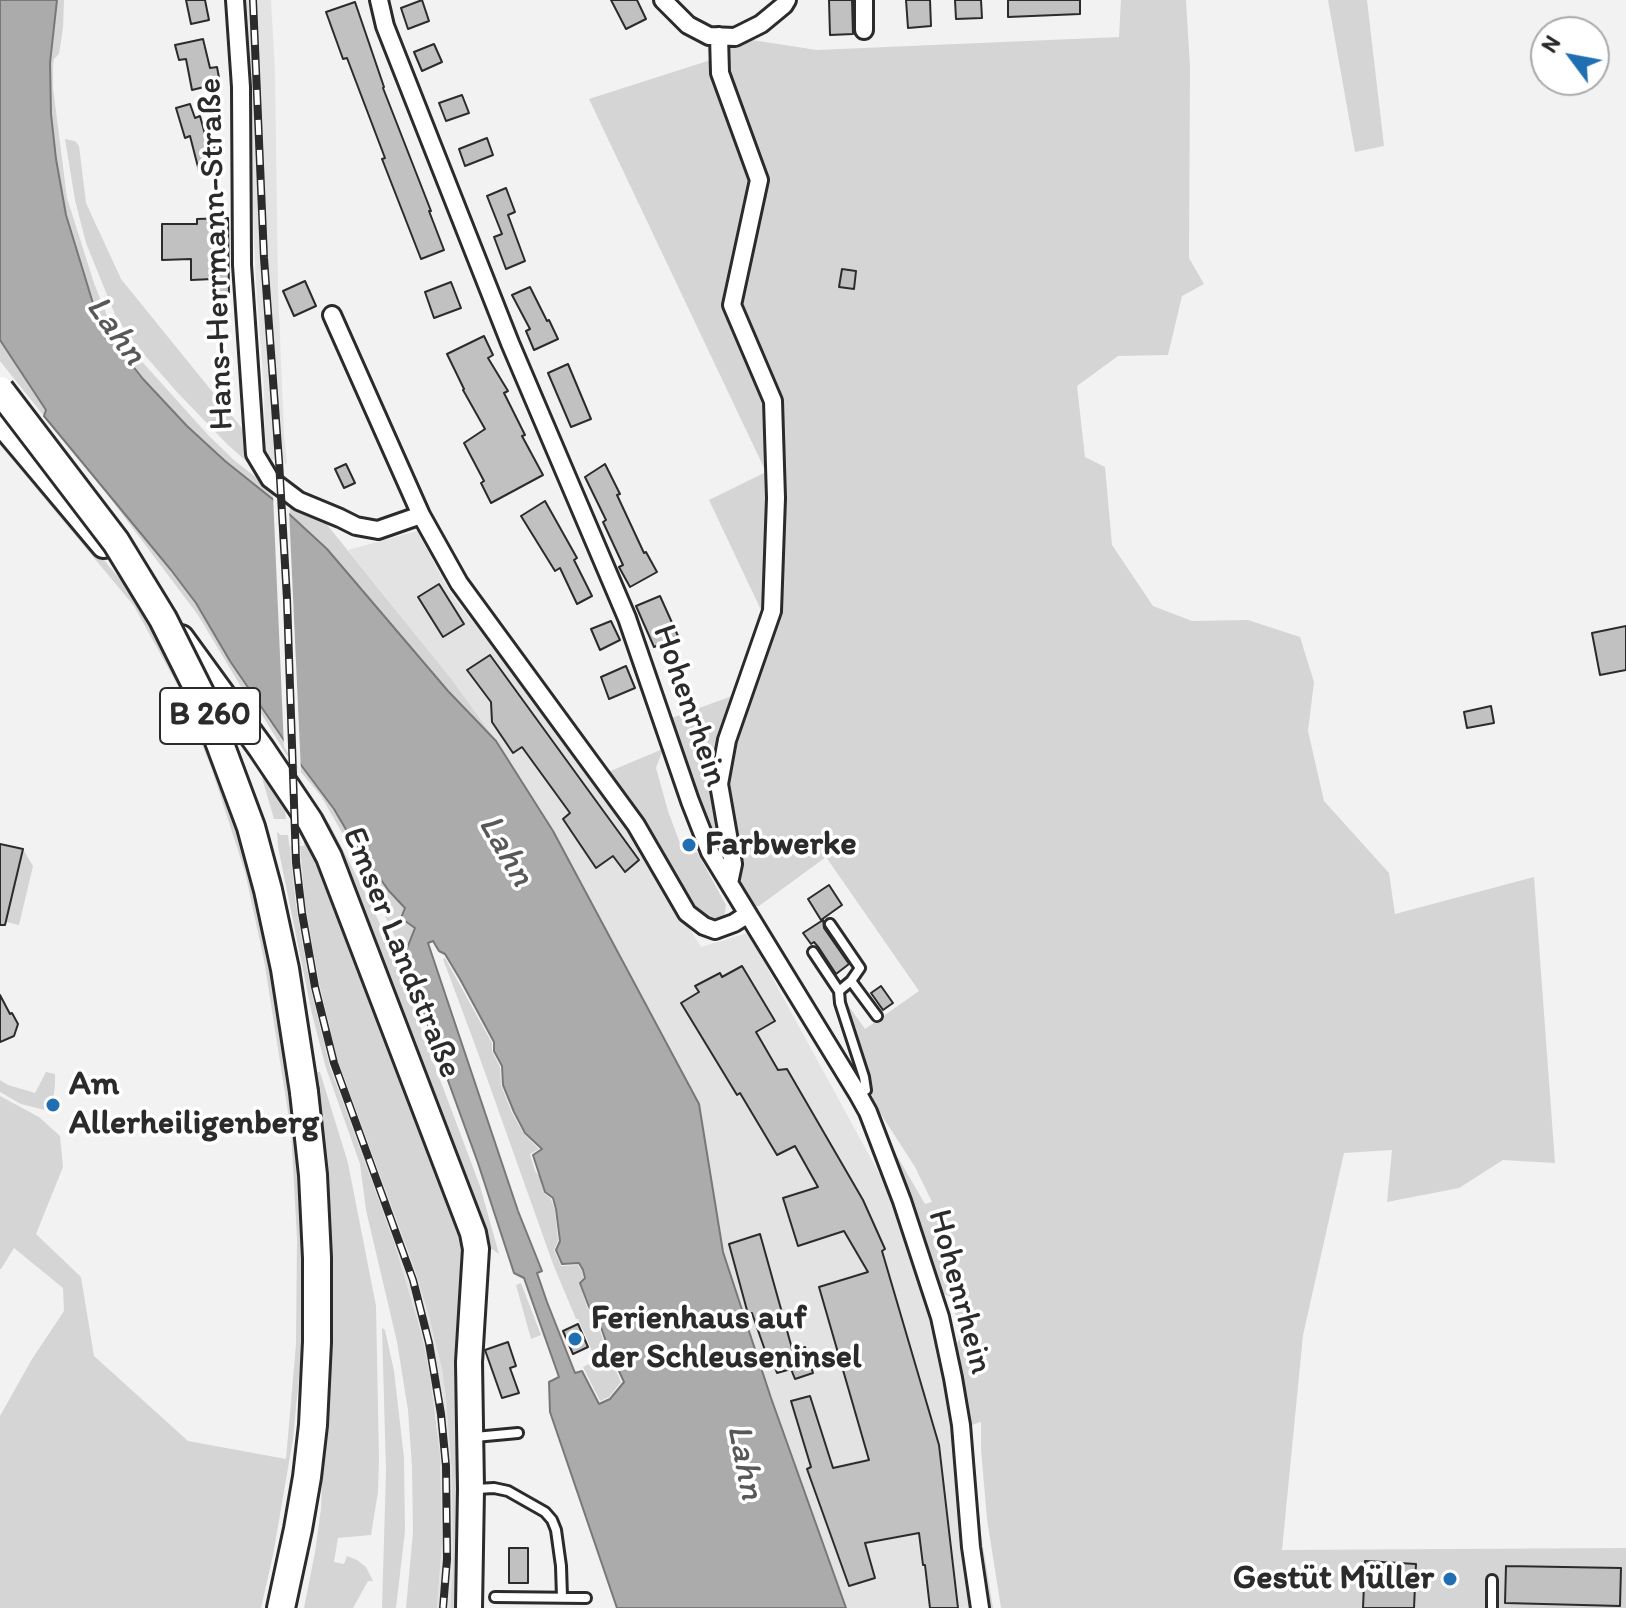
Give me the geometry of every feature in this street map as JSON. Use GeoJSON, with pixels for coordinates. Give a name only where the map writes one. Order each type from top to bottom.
{"type":"FeatureCollection","features":[{"type":"Feature","properties":{"kind":"main road","name":"B 260"},"geometry":{"type":"LineString","coordinates":[[0,390],[116,542],[163,619],[204,701],[251,827],[268,890],[285,969],[304,1092],[313,1175],[317,1258],[313,1425],[302,1512],[281,1608]]}},
{"type":"Feature","properties":{"kind":"street","name":"Hans-Herrmann-Straße"},"geometry":{"type":"LineString","coordinates":[[235,0],[241,87],[242,265],[255,454],[270,479],[299,501],[356,526],[378,530],[421,515]]}},
{"type":"Feature","properties":{"kind":"street","name":"Hohenrhein"},"geometry":{"type":"LineString","coordinates":[[379,0],[385,26],[510,343],[627,618],[710,852],[756,918],[868,1112],[902,1201],[940,1317],[953,1378],[961,1425],[971,1547],[980,1608]]}},
{"type":"Feature","properties":{"kind":"street"},"geometry":{"type":"LineString","coordinates":[[663,0],[688,25],[709,36],[735,37],[761,24],[787,0]]}},
{"type":"Feature","properties":{"kind":"street"},"geometry":{"type":"LineString","coordinates":[[864,0],[864,30]]}},
{"type":"Feature","properties":{"kind":"street"},"geometry":{"type":"LineString","coordinates":[[719,36],[720,73],[759,180],[732,305],[773,401],[776,498],[772,611],[727,740],[719,784],[733,864],[729,883]]}},
{"type":"Feature","properties":{"kind":"street"},"geometry":{"type":"LineString","coordinates":[[332,315],[421,515],[459,583],[636,825],[687,913],[715,930],[756,918]]}},
{"type":"Feature","properties":{"kind":"street","name":"Emser Landstraße"},"geometry":{"type":"LineString","coordinates":[[0,421],[182,639],[302,809],[329,857],[473,1233],[476,1249],[469,1362],[469,1608]]}},
{"type":"Feature","properties":{"kind":"lane"},"geometry":{"type":"LineString","coordinates":[[830,924],[860,968],[839,991]]}},
{"type":"Feature","properties":{"kind":"lane"},"geometry":{"type":"LineString","coordinates":[[813,952],[839,991],[864,1077],[866,1090],[858,1094]]}},
{"type":"Feature","properties":{"kind":"lane"},"geometry":{"type":"LineString","coordinates":[[851,981],[877,1016]]}},
{"type":"Feature","properties":{"kind":"lane"},"geometry":{"type":"LineString","coordinates":[[470,1438],[518,1433]]}},
{"type":"Feature","properties":{"kind":"lane"},"geometry":{"type":"LineString","coordinates":[[471,1489],[508,1491],[545,1512],[552,1520],[556,1530],[562,1597]]}},
{"type":"Feature","properties":{"kind":"lane"},"geometry":{"type":"LineString","coordinates":[[1492,1580],[1492,1608]]}},
{"type":"Feature","properties":{"kind":"lane"},"geometry":{"type":"LineString","coordinates":[[495,1597],[586,1598]]}},
{"type":"Feature","properties":{"kind":"shaded area"},"geometry":{"type":"Polygon","coordinates":[[[57,0],[64,0],[63,28],[59,54],[54,59],[53,88],[67,198],[109,321],[209,436],[274,491],[275,501],[187,426],[143,379],[99,323],[66,215],[56,159],[50,63],[57,0]]]}},
{"type":"Feature","properties":{"kind":"shaded area"},"geometry":{"type":"Polygon","coordinates":[[[244,0],[271,0],[278,289],[287,464],[265,457],[244,0]]]}},
{"type":"Feature","properties":{"kind":"shaded area"},"geometry":{"type":"Polygon","coordinates":[[[1121,0],[1186,0],[1190,67],[1189,258],[1204,284],[1182,296],[1168,355],[1118,356],[1077,386],[1085,457],[1105,467],[1112,545],[1153,606],[1192,621],[1248,620],[1300,637],[1314,682],[1308,731],[1324,801],[1389,873],[1395,914],[1534,877],[1555,1163],[1503,1160],[1459,1188],[1387,1202],[1392,1150],[1344,1153],[1303,1335],[1282,1550],[1626,1548],[1626,1608],[1001,1608],[987,1519],[981,1422],[972,1425],[976,1504],[993,1608],[986,1608],[975,1518],[969,1425],[954,1348],[961,1337],[951,1297],[941,1293],[913,1206],[882,1130],[925,1204],[932,1202],[915,1167],[875,1105],[845,1006],[847,1000],[865,1029],[919,991],[826,857],[759,906],[752,906],[713,843],[686,768],[672,718],[732,696],[758,665],[769,627],[709,500],[766,472],[589,99],[720,57],[720,47],[733,47],[752,40],[817,50],[1119,37],[1121,0]]]}},
{"type":"Feature","properties":{"kind":"shaded area"},"geometry":{"type":"Polygon","coordinates":[[[1328,0],[1367,0],[1384,146],[1355,152],[1328,0]]]}},
{"type":"Feature","properties":{"kind":"shaded area"},"geometry":{"type":"Polygon","coordinates":[[[65,139],[75,141],[79,146],[86,203],[121,279],[249,437],[255,469],[176,391],[116,317],[86,243],[65,139]]]}},
{"type":"Feature","properties":{"kind":"shaded area"},"geometry":{"type":"Polygon","coordinates":[[[0,340],[46,410],[44,416],[0,361],[0,340]]]}},
{"type":"Feature","properties":{"kind":"shaded area"},"geometry":{"type":"Polygon","coordinates":[[[0,437],[142,606],[203,728],[245,859],[263,935],[272,976],[294,1132],[303,1335],[293,1439],[261,1608],[0,1608],[0,1416],[64,1311],[63,1288],[14,1248],[0,1269],[0,1096],[39,1117],[60,1136],[63,1167],[36,1234],[81,1277],[94,1356],[188,1441],[286,1459],[296,1344],[297,1238],[291,1131],[264,960],[245,872],[211,767],[178,686],[134,606],[0,445],[0,437]]]}},
{"type":"Feature","properties":{"kind":"shaded area"},"geometry":{"type":"Polygon","coordinates":[[[89,470],[196,603],[230,661],[351,838],[389,891],[406,908],[415,928],[404,956],[364,871],[321,796],[286,754],[198,615],[89,470]]]}},
{"type":"Feature","properties":{"kind":"shaded area"},"geometry":{"type":"Polygon","coordinates":[[[290,503],[320,516],[453,681],[496,741],[448,691],[327,549],[290,515],[290,503]]]}},
{"type":"Feature","properties":{"kind":"shaded area"},"geometry":{"type":"Polygon","coordinates":[[[417,531],[451,594],[559,730],[636,842],[701,947],[748,933],[893,1199],[933,1323],[955,1425],[973,1608],[846,1608],[723,1252],[699,1104],[553,831],[496,741],[453,681],[348,550],[417,531]]]}},
{"type":"Feature","properties":{"kind":"shaded area"},"geometry":{"type":"Polygon","coordinates":[[[663,749],[656,768],[681,846],[687,853],[697,852],[726,905],[724,918],[715,923],[699,914],[686,900],[642,819],[608,772],[663,749]]]}},
{"type":"Feature","properties":{"kind":"shaded area"},"geometry":{"type":"Polygon","coordinates":[[[267,772],[285,808],[286,819],[274,819],[262,778],[267,772]]]}},
{"type":"Feature","properties":{"kind":"shaded area"},"geometry":{"type":"Polygon","coordinates":[[[306,790],[330,825],[391,949],[480,1186],[499,1254],[483,1243],[306,798],[306,790]]]}},
{"type":"Feature","properties":{"kind":"shaded area"},"geometry":{"type":"Polygon","coordinates":[[[277,832],[288,835],[302,941],[330,1067],[394,1242],[429,1370],[440,1453],[442,1542],[437,1608],[406,1608],[413,1532],[412,1467],[408,1410],[397,1342],[366,1210],[360,1164],[326,1068],[312,1014],[277,832]]]}},
{"type":"Feature","properties":{"kind":"shaded area"},"geometry":{"type":"Polygon","coordinates":[[[307,833],[460,1230],[465,1279],[462,1608],[450,1608],[453,1569],[452,1474],[442,1369],[415,1270],[337,1059],[305,904],[300,846],[304,846],[304,834],[307,833]]]}},
{"type":"Feature","properties":{"kind":"shaded area"},"geometry":{"type":"Polygon","coordinates":[[[288,846],[300,846],[305,904],[337,1059],[415,1270],[442,1369],[452,1474],[453,1569],[450,1608],[437,1608],[442,1542],[440,1453],[420,1329],[394,1242],[339,1093],[324,1043],[302,941],[288,846]]]}},
{"type":"Feature","properties":{"kind":"shaded area"},"geometry":{"type":"Polygon","coordinates":[[[23,849],[33,866],[19,925],[6,922],[23,849]]]}},
{"type":"Feature","properties":{"kind":"shaded area"},"geometry":{"type":"Polygon","coordinates":[[[445,958],[492,1043],[492,1051],[500,1067],[501,1085],[512,1113],[524,1134],[539,1149],[530,1154],[544,1193],[551,1199],[555,1210],[558,1241],[554,1250],[561,1266],[578,1265],[582,1271],[583,1278],[579,1282],[587,1307],[598,1324],[621,1382],[609,1397],[600,1401],[583,1367],[596,1360],[553,1264],[445,958]]]}},
{"type":"Feature","properties":{"kind":"shaded area"},"geometry":{"type":"Polygon","coordinates":[[[46,1072],[55,1074],[55,1084],[53,1102],[45,1110],[21,1104],[0,1092],[0,1080],[35,1093],[46,1072]]]}},
{"type":"Feature","properties":{"kind":"shaded area"},"geometry":{"type":"Polygon","coordinates":[[[317,1072],[320,1072],[348,1163],[376,1306],[379,1460],[371,1535],[338,1538],[334,1562],[344,1564],[347,1556],[357,1560],[366,1567],[373,1581],[368,1581],[353,1608],[304,1608],[321,1509],[325,1411],[329,1233],[317,1072]]]}},
{"type":"Feature","properties":{"kind":"shaded area"},"geometry":{"type":"Polygon","coordinates":[[[521,1283],[541,1335],[531,1339],[516,1285],[521,1283]]]}},
{"type":"Feature","properties":{"kind":"shaded area"},"geometry":{"type":"Polygon","coordinates":[[[382,1328],[394,1371],[404,1458],[405,1531],[396,1608],[382,1608],[386,1471],[382,1328]]]}},
{"type":"Feature","properties":{"kind":"water","name":"Lahn"},"geometry":{"type":"Polygon","coordinates":[[[0,0],[57,0],[50,63],[56,159],[66,215],[99,323],[143,379],[187,426],[327,549],[448,691],[496,741],[553,831],[699,1104],[723,1252],[846,1608],[617,1608],[550,1412],[549,1382],[559,1377],[524,1278],[514,1273],[478,1163],[405,962],[404,956],[415,928],[401,918],[405,908],[351,838],[230,661],[196,603],[44,416],[46,410],[0,340],[0,0]],[[433,941],[428,943],[518,1211],[542,1271],[537,1273],[547,1302],[575,1373],[582,1371],[599,1404],[610,1399],[624,1382],[580,1283],[585,1278],[583,1270],[579,1263],[562,1264],[556,1250],[560,1241],[556,1209],[553,1198],[545,1192],[533,1155],[542,1149],[525,1133],[514,1112],[503,1085],[502,1066],[494,1051],[494,1042],[445,954],[433,941]]]}},
{"type":"Feature","properties":{"kind":"pier"},"geometry":{"type":"Polygon","coordinates":[[[273,495],[289,509],[301,772],[284,747],[273,495]]]}},
{"type":"Feature","properties":{"kind":"building"},"geometry":{"type":"Polygon","coordinates":[[[186,0],[205,0],[209,20],[191,24],[186,0]]]}},
{"type":"Feature","properties":{"kind":"building"},"geometry":{"type":"Polygon","coordinates":[[[422,0],[429,21],[408,29],[401,8],[422,0]]]}},
{"type":"Feature","properties":{"kind":"building"},"geometry":{"type":"Polygon","coordinates":[[[611,0],[637,0],[646,19],[626,29],[611,0]]]}},
{"type":"Feature","properties":{"kind":"building"},"geometry":{"type":"Polygon","coordinates":[[[829,0],[852,0],[853,34],[830,35],[829,0]]]}},
{"type":"Feature","properties":{"kind":"building"},"geometry":{"type":"Polygon","coordinates":[[[906,0],[930,0],[931,26],[908,28],[906,0]]]}},
{"type":"Feature","properties":{"kind":"building"},"geometry":{"type":"Polygon","coordinates":[[[955,0],[981,0],[982,18],[956,19],[955,0]]]}},
{"type":"Feature","properties":{"kind":"building"},"geometry":{"type":"Polygon","coordinates":[[[1008,0],[1080,0],[1080,14],[1008,17],[1008,0]]]}},
{"type":"Feature","properties":{"kind":"building"},"geometry":{"type":"Polygon","coordinates":[[[355,2],[383,88],[444,250],[421,259],[347,58],[343,59],[326,12],[355,2]]]}},
{"type":"Feature","properties":{"kind":"building"},"geometry":{"type":"Polygon","coordinates":[[[203,39],[210,68],[217,67],[220,83],[192,90],[186,59],[179,60],[175,45],[203,39]]]}},
{"type":"Feature","properties":{"kind":"building"},"geometry":{"type":"Polygon","coordinates":[[[434,44],[442,62],[422,71],[414,52],[434,44]]]}},
{"type":"Feature","properties":{"kind":"building"},"geometry":{"type":"Polygon","coordinates":[[[462,95],[469,113],[446,121],[439,103],[462,95]]]}},
{"type":"Feature","properties":{"kind":"building"},"geometry":{"type":"Polygon","coordinates":[[[190,104],[195,118],[200,116],[209,149],[217,147],[221,166],[199,171],[190,136],[185,138],[176,108],[190,104]]]}},
{"type":"Feature","properties":{"kind":"building"},"geometry":{"type":"Polygon","coordinates":[[[487,138],[493,155],[465,166],[459,149],[487,138]]]}},
{"type":"Feature","properties":{"kind":"building"},"geometry":{"type":"Polygon","coordinates":[[[506,188],[515,212],[508,215],[525,261],[506,269],[494,237],[502,234],[487,196],[506,188]]]}},
{"type":"Feature","properties":{"kind":"building"},"geometry":{"type":"Polygon","coordinates":[[[228,218],[229,295],[214,295],[213,279],[191,280],[191,259],[162,260],[162,224],[197,224],[197,219],[228,218]]]}},
{"type":"Feature","properties":{"kind":"building"},"geometry":{"type":"Polygon","coordinates":[[[842,269],[856,271],[854,289],[839,287],[842,269]]]}},
{"type":"Feature","properties":{"kind":"building"},"geometry":{"type":"Polygon","coordinates":[[[305,281],[316,306],[294,316],[283,291],[305,281]]]}},
{"type":"Feature","properties":{"kind":"building"},"geometry":{"type":"Polygon","coordinates":[[[451,282],[461,308],[434,318],[425,292],[451,282]]]}},
{"type":"Feature","properties":{"kind":"building"},"geometry":{"type":"Polygon","coordinates":[[[530,287],[558,339],[534,350],[526,331],[530,329],[512,295],[530,287]]]}},
{"type":"Feature","properties":{"kind":"building"},"geometry":{"type":"Polygon","coordinates":[[[484,336],[493,355],[488,358],[508,391],[504,393],[543,475],[491,503],[481,483],[484,481],[464,443],[485,429],[447,354],[484,336]]]}},
{"type":"Feature","properties":{"kind":"building"},"geometry":{"type":"Polygon","coordinates":[[[568,364],[591,419],[571,427],[548,373],[568,364]]]}},
{"type":"Feature","properties":{"kind":"building"},"geometry":{"type":"Polygon","coordinates":[[[346,464],[355,483],[344,488],[335,469],[346,464]]]}},
{"type":"Feature","properties":{"kind":"building"},"geometry":{"type":"Polygon","coordinates":[[[605,464],[644,553],[657,572],[630,587],[619,567],[623,565],[603,522],[606,520],[585,477],[605,464]]]}},
{"type":"Feature","properties":{"kind":"building"},"geometry":{"type":"Polygon","coordinates":[[[545,501],[577,558],[574,560],[592,596],[577,604],[560,568],[555,571],[521,516],[545,501]]]}},
{"type":"Feature","properties":{"kind":"building"},"geometry":{"type":"Polygon","coordinates":[[[439,584],[464,624],[443,637],[418,597],[439,584]]]}},
{"type":"Feature","properties":{"kind":"building"},"geometry":{"type":"Polygon","coordinates":[[[660,596],[678,636],[654,647],[636,606],[660,596]]]}},
{"type":"Feature","properties":{"kind":"building"},"geometry":{"type":"Polygon","coordinates":[[[611,621],[620,640],[600,650],[591,629],[611,621]]]}},
{"type":"Feature","properties":{"kind":"building"},"geometry":{"type":"Polygon","coordinates":[[[1626,626],[1626,670],[1600,675],[1592,633],[1626,626]]]}},
{"type":"Feature","properties":{"kind":"building"},"geometry":{"type":"Polygon","coordinates":[[[490,655],[639,860],[625,872],[613,856],[596,868],[563,819],[570,813],[522,747],[513,753],[492,722],[491,702],[467,670],[490,655]]]}},
{"type":"Feature","properties":{"kind":"building"},"geometry":{"type":"Polygon","coordinates":[[[626,666],[635,688],[609,699],[601,677],[626,666]]]}},
{"type":"Feature","properties":{"kind":"building"},"geometry":{"type":"Polygon","coordinates":[[[1491,706],[1494,723],[1467,728],[1464,712],[1491,706]]]}},
{"type":"Feature","properties":{"kind":"building"},"geometry":{"type":"Polygon","coordinates":[[[0,844],[23,849],[5,925],[0,925],[0,844]]]}},
{"type":"Feature","properties":{"kind":"building"},"geometry":{"type":"Polygon","coordinates":[[[829,885],[842,905],[821,920],[808,899],[829,885]]]}},
{"type":"Feature","properties":{"kind":"building"},"geometry":{"type":"Polygon","coordinates":[[[823,920],[824,928],[849,964],[836,974],[819,948],[814,942],[811,944],[803,933],[823,920]]]}},
{"type":"Feature","properties":{"kind":"building"},"geometry":{"type":"Polygon","coordinates":[[[742,966],[775,1021],[756,1032],[778,1070],[787,1069],[863,1200],[885,1249],[882,1251],[939,1445],[958,1608],[930,1608],[919,1533],[865,1543],[875,1578],[849,1586],[807,1469],[811,1467],[791,1401],[810,1396],[833,1468],[869,1460],[819,1287],[868,1272],[844,1231],[798,1246],[783,1198],[818,1187],[795,1146],[777,1155],[681,1003],[699,992],[695,986],[742,966]]]}},
{"type":"Feature","properties":{"kind":"building"},"geometry":{"type":"Polygon","coordinates":[[[881,986],[893,1003],[883,1010],[871,993],[881,986]]]}},
{"type":"Feature","properties":{"kind":"building"},"geometry":{"type":"Polygon","coordinates":[[[0,995],[18,1024],[14,1036],[0,1042],[0,995]]]}},
{"type":"Feature","properties":{"kind":"building"},"geometry":{"type":"Polygon","coordinates":[[[760,1234],[793,1352],[805,1347],[813,1373],[795,1379],[791,1369],[777,1373],[772,1359],[768,1359],[752,1313],[748,1314],[729,1244],[760,1234]]]}},
{"type":"Feature","properties":{"kind":"building","name":"Ferienhaus auf der Schleuseninsel"},"geometry":{"type":"Polygon","coordinates":[[[578,1324],[588,1347],[573,1354],[563,1331],[578,1324]]]}},
{"type":"Feature","properties":{"kind":"building"},"geometry":{"type":"Polygon","coordinates":[[[508,1342],[516,1366],[510,1368],[519,1393],[502,1398],[485,1350],[508,1342]]]}},
{"type":"Feature","properties":{"kind":"building"},"geometry":{"type":"Polygon","coordinates":[[[509,1548],[528,1548],[528,1583],[509,1583],[509,1548]]]}},
{"type":"Feature","properties":{"kind":"building"},"geometry":{"type":"Polygon","coordinates":[[[1365,1561],[1416,1564],[1414,1608],[1363,1608],[1365,1561]]]}},
{"type":"Feature","properties":{"kind":"building"},"geometry":{"type":"Polygon","coordinates":[[[1506,1566],[1621,1568],[1620,1606],[1505,1603],[1506,1566]]]}},
{"type":"Feature","properties":{"kind":"railway"},"geometry":{"type":"LineString","coordinates":[[253,0],[264,258],[287,599],[296,862],[302,913],[315,987],[334,1063],[413,1280],[429,1343],[446,1466],[447,1559],[443,1608]]}},
{"type":"Feature","properties":{"kind":"place","name":"Farbwerke"},"geometry":{"type":"Point","coordinates":[689,845]}},
{"type":"Feature","properties":{"kind":"place","name":"Am Allerheiligenberg"},"geometry":{"type":"Point","coordinates":[53,1105]}},
{"type":"Feature","properties":{"kind":"place","name":"Ferienhaus auf der Schleuseninsel"},"geometry":{"type":"Point","coordinates":[575,1339]}},
{"type":"Feature","properties":{"kind":"place","name":"Gestüt Müller"},"geometry":{"type":"Point","coordinates":[1450,1579]}}]}
